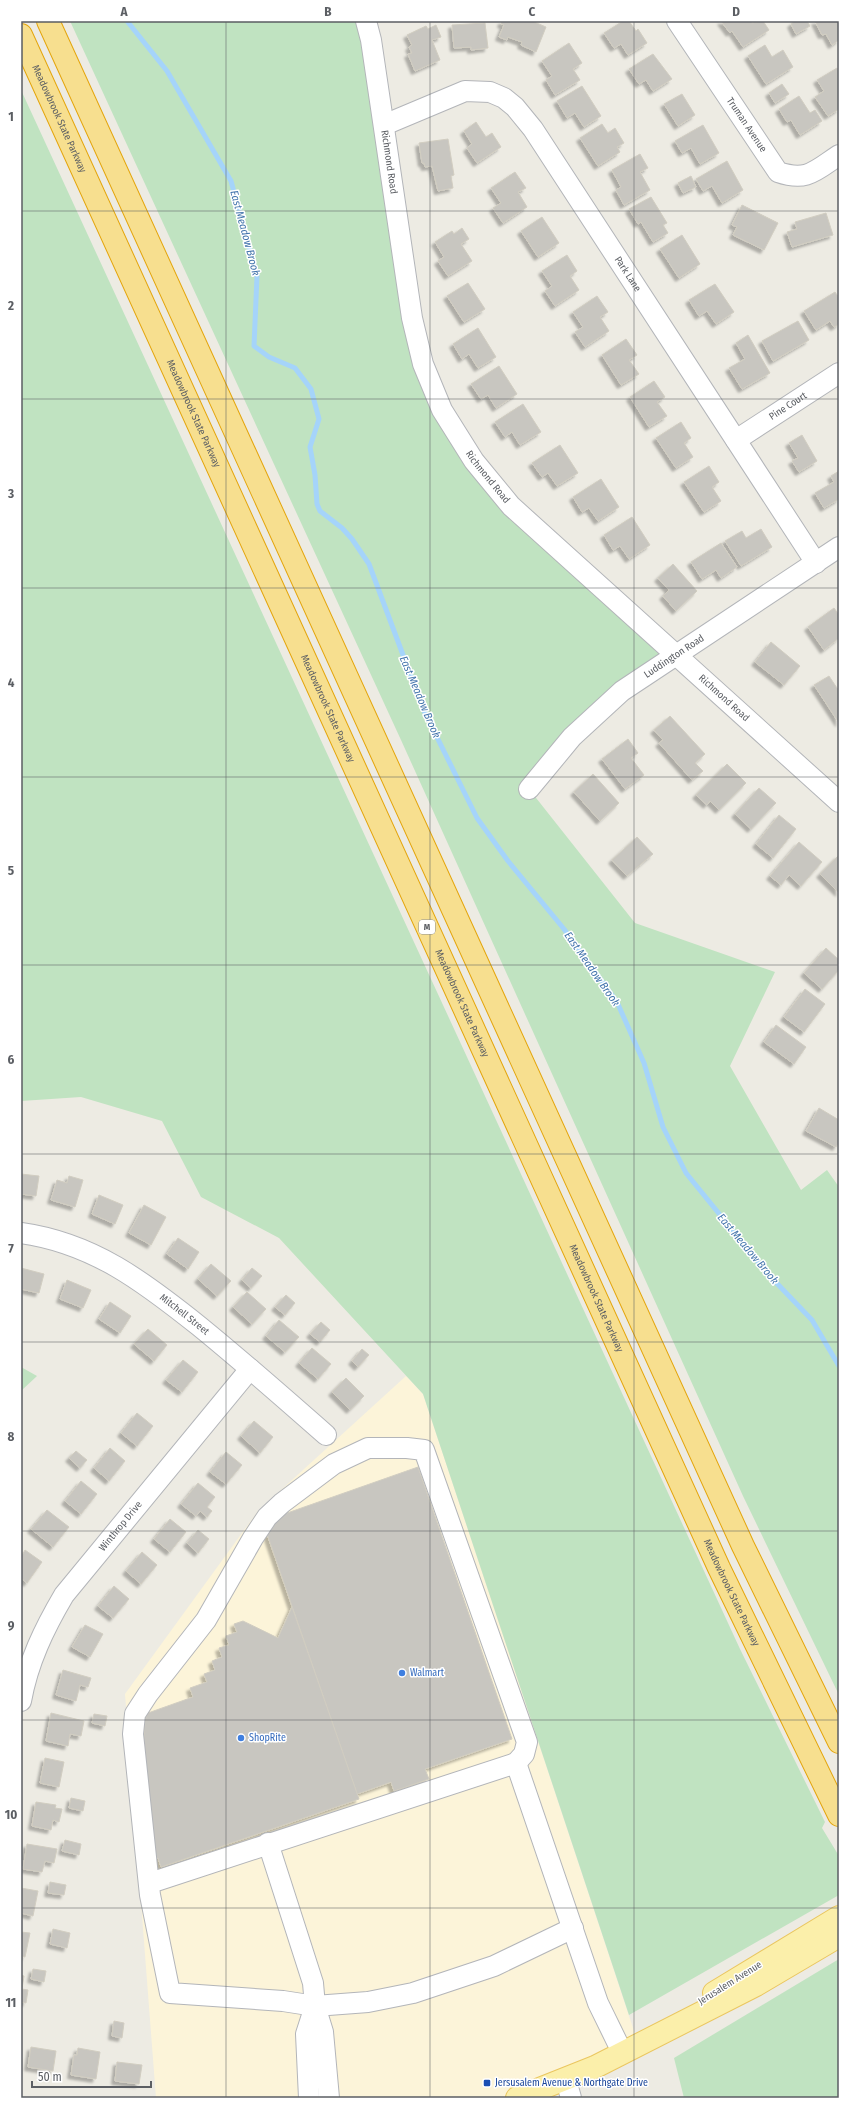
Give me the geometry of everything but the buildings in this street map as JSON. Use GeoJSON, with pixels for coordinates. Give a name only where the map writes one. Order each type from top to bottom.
{"type":"FeatureCollection","features":[{"type":"Feature","properties":{"kind":"highway"},"geometry":{"type":"LineString","coordinates":[[48,21],[743,1546],[839,1742]]}},
{"type":"Feature","properties":{"kind":"highway","name":"Meadowbrook State Parkway"},"geometry":{"type":"LineString","coordinates":[[21,35],[719,1568],[839,1815]]}},
{"type":"Feature","properties":{"kind":"main road","name":"Jerusalem Avenue"},"geometry":{"type":"LineString","coordinates":[[518,2098],[568,2089],[741,1975],[839,1917]]}},
{"type":"Feature","properties":{"kind":"main road","name":"Jerusalem Avenue"},"geometry":{"type":"LineString","coordinates":[[622,2052],[756,1984],[839,1936]]}},
{"type":"Feature","properties":{"kind":"street","name":"Richmond Road"},"geometry":{"type":"LineString","coordinates":[[366,21],[371,40],[412,318],[423,364],[442,410],[474,461],[511,506],[839,802]]}},
{"type":"Feature","properties":{"kind":"street","name":"Truman Avenue"},"geometry":{"type":"LineString","coordinates":[[678,21],[778,172],[792,177],[804,177],[839,155]]}},
{"type":"Feature","properties":{"kind":"street","name":"Park Lane"},"geometry":{"type":"LineString","coordinates":[[384,125],[464,91],[490,92],[504,98],[515,107],[532,129],[816,562]]}},
{"type":"Feature","properties":{"kind":"street","name":"Pine Court"},"geometry":{"type":"LineString","coordinates":[[736,440],[839,373]]}},
{"type":"Feature","properties":{"kind":"street","name":"Luddington Road"},"geometry":{"type":"LineString","coordinates":[[529,789],[572,737],[617,696],[675,655],[839,547]]}},
{"type":"Feature","properties":{"kind":"street","name":"Mitchell Street"},"geometry":{"type":"LineString","coordinates":[[21,1233],[34,1235],[90,1252],[117,1266],[149,1286],[233,1353],[326,1435]]}},
{"type":"Feature","properties":{"kind":"street","name":"Winthrop Drive"},"geometry":{"type":"LineString","coordinates":[[21,1701],[25,1679],[34,1652],[51,1617],[64,1595],[250,1369]]}},
{"type":"Feature","properties":{"kind":"street"},"geometry":{"type":"LineString","coordinates":[[150,1883],[268,1843],[352,1818],[516,1763],[524,1754],[527,1742],[424,1450],[368,1448],[334,1464],[282,1503],[267,1517],[206,1620],[148,1694],[135,1714],[133,1734],[150,1883],[150,1895],[170,1993],[283,2001],[315,2006],[368,2002],[426,1989],[494,1966],[573,1928]]}},
{"type":"Feature","properties":{"kind":"street"},"geometry":{"type":"LineString","coordinates":[[516,1763],[598,2003],[622,2052]]}},
{"type":"Feature","properties":{"kind":"street"},"geometry":{"type":"LineString","coordinates":[[268,1843],[313,1983],[315,2006],[323,2032],[329,2098]]}},
{"type":"Feature","properties":{"kind":"street"},"geometry":{"type":"LineString","coordinates":[[308,2098],[306,2034],[315,2006]]}},
{"type":"Feature","properties":{"kind":"shaded area"},"geometry":{"type":"Polygon","coordinates":[[[406,1376],[423,1394],[638,2043],[517,2098],[156,2098],[125,1694],[258,1511],[406,1376]]]}},
{"type":"Feature","properties":{"kind":"green space"},"geometry":{"type":"Polygon","coordinates":[[[70,21],[366,21],[412,318],[474,461],[675,655],[529,789],[635,923],[775,972],[730,1066],[801,1190],[827,1170],[839,1187],[839,1695],[743,1496],[401,740],[70,21]]]}},
{"type":"Feature","properties":{"kind":"green space"},"geometry":{"type":"Polygon","coordinates":[[[21,90],[740,1649],[825,1822],[822,1828],[839,1856],[839,1895],[629,2015],[423,1394],[279,1238],[201,1197],[162,1121],[81,1097],[21,1101],[21,90]]]}},
{"type":"Feature","properties":{"kind":"green space"},"geometry":{"type":"Polygon","coordinates":[[[21,1367],[37,1376],[21,1391],[21,1367]]]}},
{"type":"Feature","properties":{"kind":"green space"},"geometry":{"type":"Polygon","coordinates":[[[839,1959],[839,2098],[684,2098],[674,2058],[839,1959]]]}},
{"type":"Feature","properties":{"kind":"waterway","name":"East Meadow Brook"},"geometry":{"type":"LineString","coordinates":[[127,21],[167,71],[231,181],[257,276],[254,346],[269,357],[295,368],[311,389],[319,419],[310,447],[315,475],[317,504],[320,511],[342,528],[352,539],[369,564],[424,711],[477,818],[508,861],[564,929],[617,1002],[644,1063],[663,1127],[686,1173],[768,1274],[812,1320],[839,1366]]}},
{"type":"Feature","properties":{"kind":"place","name":"Walmart"},"geometry":{"type":"Point","coordinates":[402,1673]}},
{"type":"Feature","properties":{"kind":"place","name":"ShopRite"},"geometry":{"type":"Point","coordinates":[241,1738]}},
{"type":"Feature","properties":{"kind":"place","name":"Jersusalem Avenue & Northgate Drive"},"geometry":{"type":"Point","coordinates":[487,2083]}}]}
